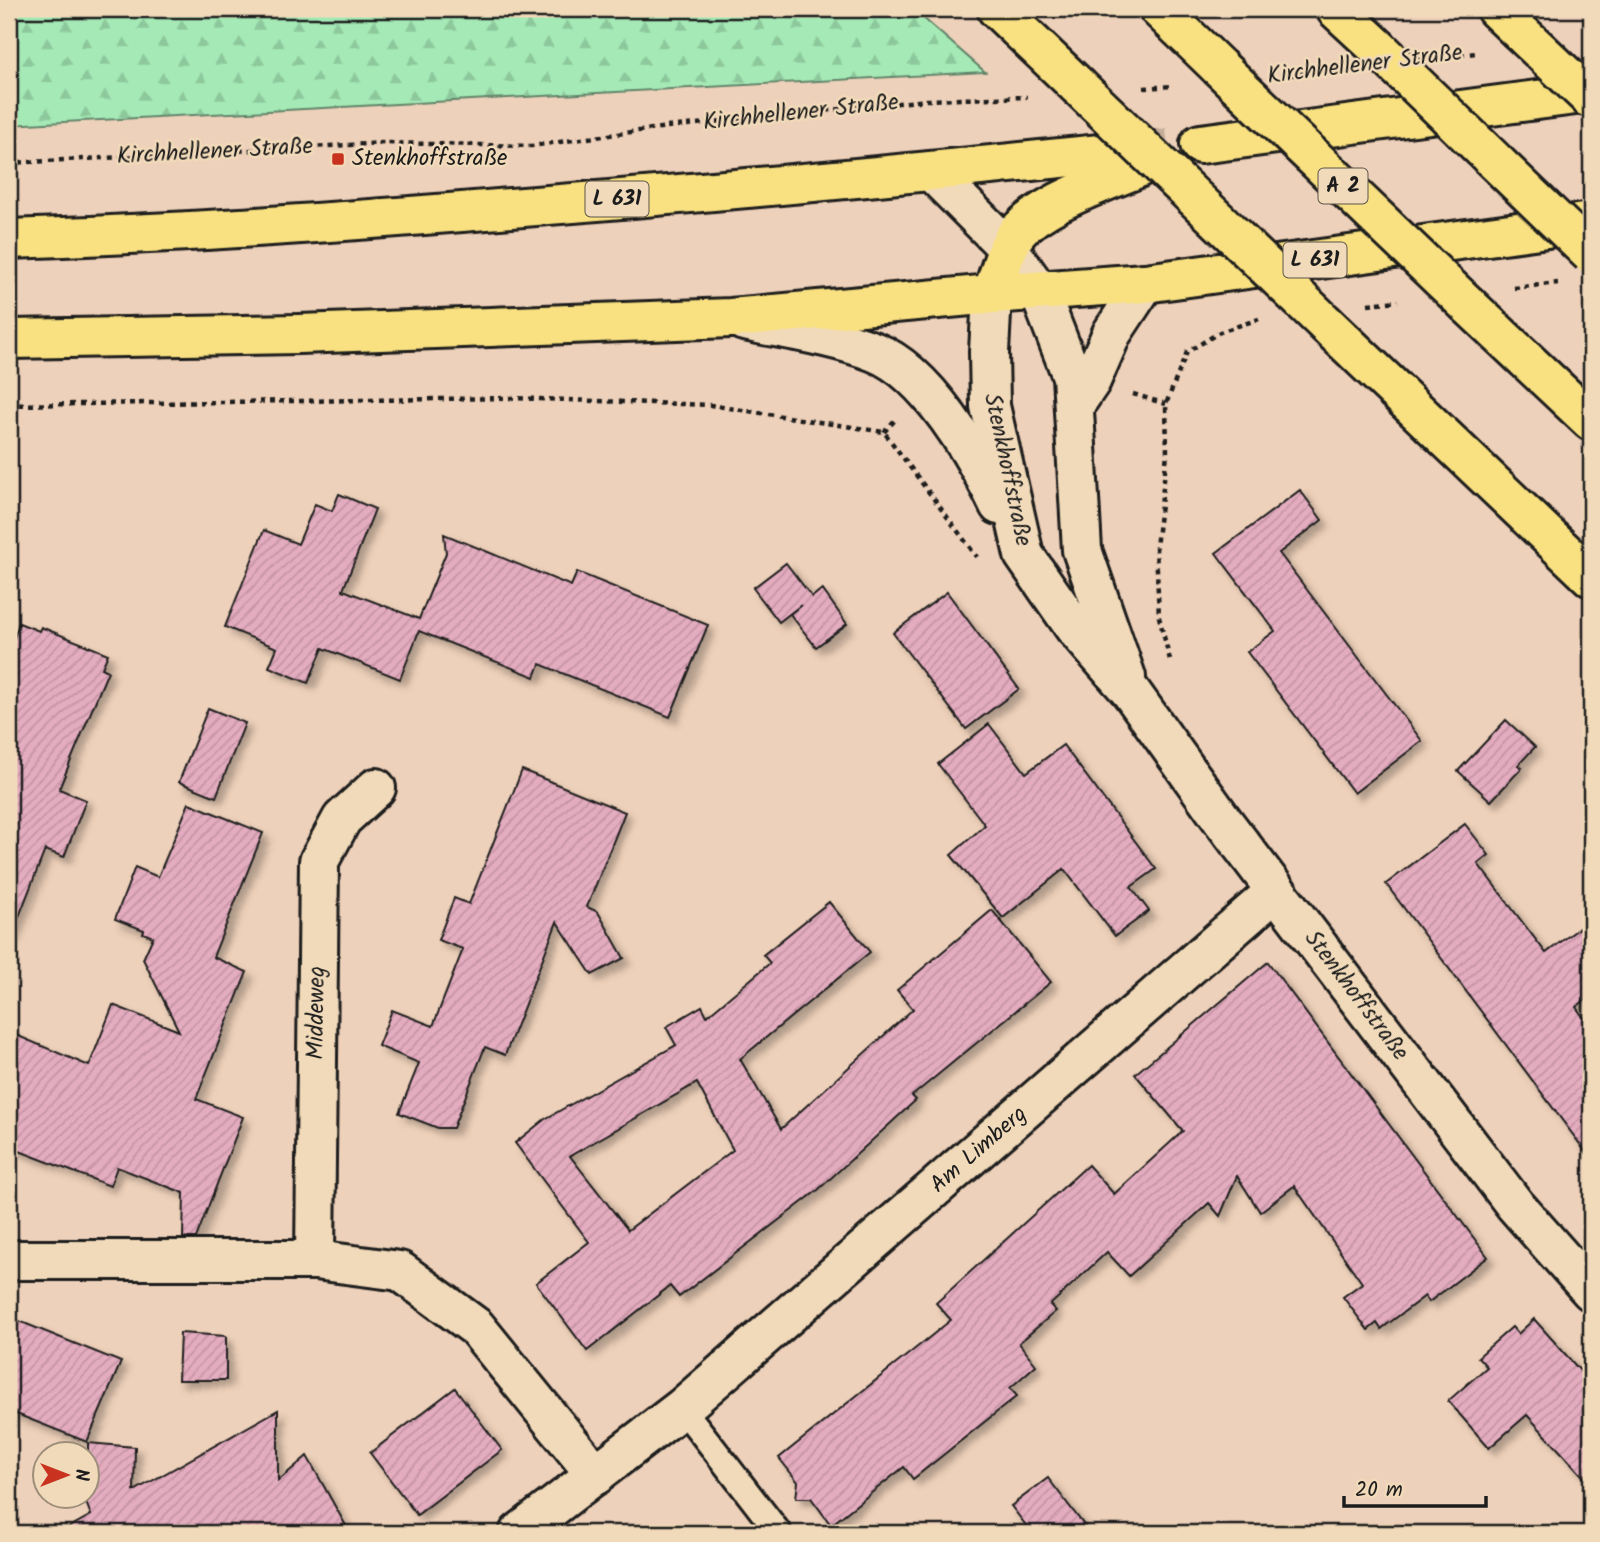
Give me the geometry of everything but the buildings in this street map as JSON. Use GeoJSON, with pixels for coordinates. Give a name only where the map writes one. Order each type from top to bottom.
{"type":"FeatureCollection","features":[{"type":"Feature","properties":{"kind":"main road"},"geometry":{"type":"LineString","coordinates":[[997,9],[1591,577]]}},
{"type":"Feature","properties":{"kind":"main road","name":"A 2"},"geometry":{"type":"LineString","coordinates":[[1159,9],[1591,421]]}},
{"type":"Feature","properties":{"kind":"main road"},"geometry":{"type":"LineString","coordinates":[[1336,9],[1363,58],[1591,254]]}},
{"type":"Feature","properties":{"kind":"main road"},"geometry":{"type":"LineString","coordinates":[[1506,19],[1591,99]]}},
{"type":"Feature","properties":{"kind":"main road"},"geometry":{"type":"LineString","coordinates":[[1200,144],[1591,93]]}},
{"type":"Feature","properties":{"kind":"main road","name":"L 631"},"geometry":{"type":"LineString","coordinates":[[9,239],[336,222],[931,171],[1134,160],[1045,209],[1023,225],[1008,248]]}},
{"type":"Feature","properties":{"kind":"main road","name":"L 631"},"geometry":{"type":"LineString","coordinates":[[9,339],[299,334],[731,318],[1145,283],[1591,222]]}},
{"type":"Feature","properties":{"kind":"main road"},"geometry":{"type":"LineString","coordinates":[[992,294],[1008,248]]}},
{"type":"Feature","properties":{"kind":"street","name":"Stenkhoffstraße"},"geometry":{"type":"LineString","coordinates":[[931,171],[1008,248],[1039,291],[1072,376],[1082,550],[1131,692]]}},
{"type":"Feature","properties":{"kind":"street"},"geometry":{"type":"LineString","coordinates":[[1074,406],[1091,381],[1112,333],[1145,283]]}},
{"type":"Feature","properties":{"kind":"street","name":"Stenkhoffstraße"},"geometry":{"type":"LineString","coordinates":[[992,294],[990,406],[1024,555],[1074,627],[1131,692],[1223,821],[1515,1205],[1591,1291]]}},
{"type":"Feature","properties":{"kind":"street"},"geometry":{"type":"LineString","coordinates":[[731,318],[839,341],[877,353],[906,373],[952,422],[988,483],[1024,555]]}},
{"type":"Feature","properties":{"kind":"street","name":"Middeweg"},"geometry":{"type":"LineString","coordinates":[[315,1260],[319,861],[342,819],[376,788]]}},
{"type":"Feature","properties":{"kind":"street","name":"Am Limberg"},"geometry":{"type":"LineString","coordinates":[[519,1533],[682,1408],[1276,891]]}},
{"type":"Feature","properties":{"kind":"street"},"geometry":{"type":"LineString","coordinates":[[9,1261],[315,1260],[400,1271],[476,1327],[596,1475]]}},
{"type":"Feature","properties":{"kind":"lane"},"geometry":{"type":"LineString","coordinates":[[682,1408],[779,1533]]}},
{"type":"Feature","properties":{"kind":"path","name":"Kirchhellener Straße"},"geometry":{"type":"LineString","coordinates":[[1443,57],[1484,52]]}},
{"type":"Feature","properties":{"kind":"path","name":"Kirchhellener Straße"},"geometry":{"type":"LineString","coordinates":[[1281,76],[1363,58]]}},
{"type":"Feature","properties":{"kind":"path"},"geometry":{"type":"LineString","coordinates":[[1130,90],[1185,85]]}},
{"type":"Feature","properties":{"kind":"path","name":"Kirchhellener Straße"},"geometry":{"type":"LineString","coordinates":[[9,163],[385,143],[531,146],[667,128],[927,100],[1035,97]]}},
{"type":"Feature","properties":{"kind":"path"},"geometry":{"type":"LineString","coordinates":[[9,405],[511,398],[710,405],[884,432]]}},
{"type":"Feature","properties":{"kind":"path"},"geometry":{"type":"LineString","coordinates":[[1166,404],[1167,454],[1156,547],[1159,617],[1171,666]]}},
{"type":"Feature","properties":{"kind":"green space"},"geometry":{"type":"Polygon","coordinates":[[[9,9],[913,9],[985,72],[9,125],[9,9]]]}},
{"type":"Feature","properties":{"kind":"tunnel"},"geometry":{"type":"LineString","coordinates":[[1130,151],[1200,144]]}},
{"type":"Feature","properties":{"kind":"place","name":"Stenkhoffstraße"},"geometry":{"type":"Point","coordinates":[338,159]}}]}
